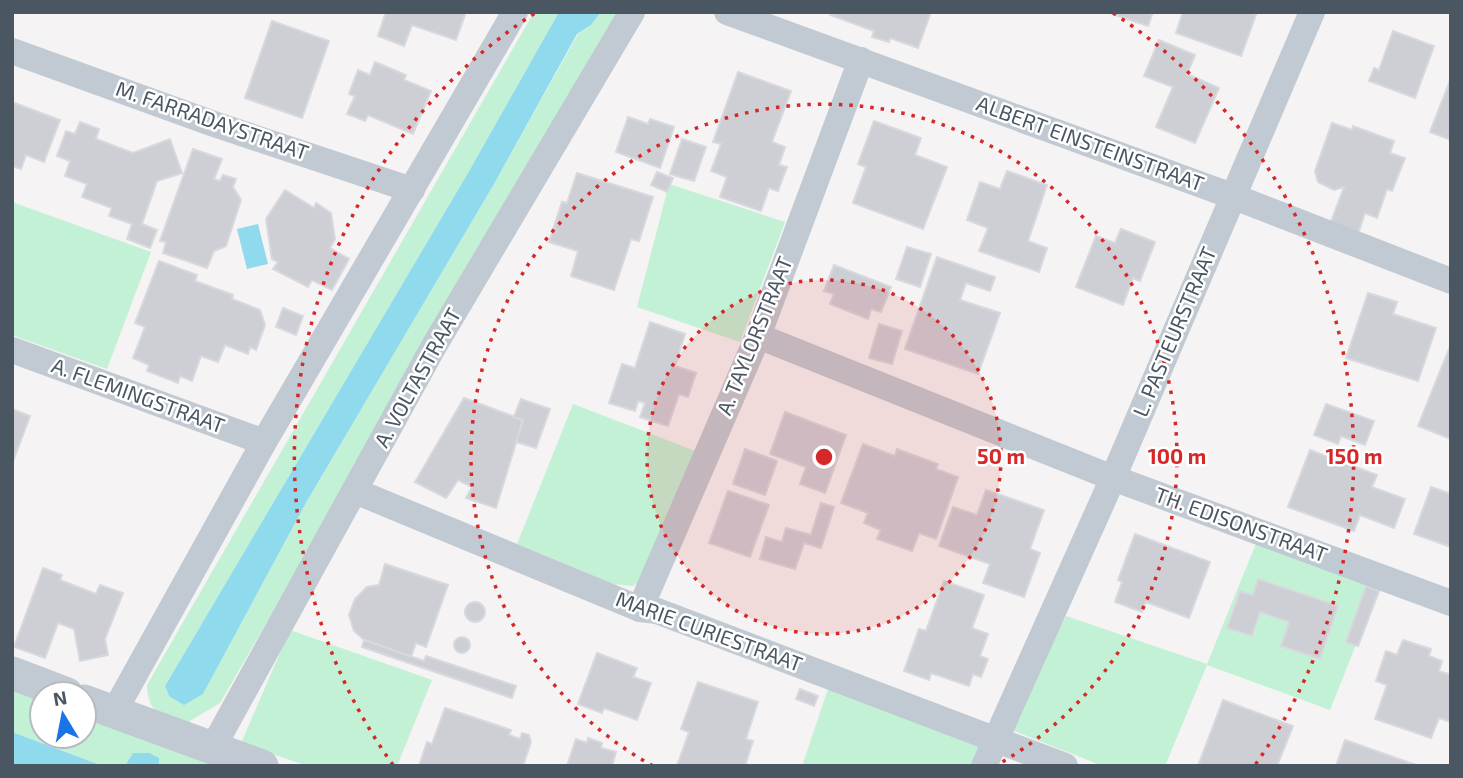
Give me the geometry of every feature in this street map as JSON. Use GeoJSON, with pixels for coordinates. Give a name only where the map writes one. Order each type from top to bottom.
{"type":"FeatureCollection","features":[{"type":"Feature","properties":{"kind":"street"},"geometry":{"type":"LineString","coordinates":[[262,766],[99,706],[264,442],[515,12]]}},
{"type":"Feature","properties":{"kind":"street","name":"A. VOLTASTRAAT"},"geometry":{"type":"LineString","coordinates":[[212,749],[434,346],[632,12]]}},
{"type":"Feature","properties":{"kind":"street","name":"ALBERT EINSTEINSTRAAT"},"geometry":{"type":"LineString","coordinates":[[727,12],[1232,196],[1451,281]]}},
{"type":"Feature","properties":{"kind":"street","name":"L. PASTEURSTRAAT"},"geometry":{"type":"LineString","coordinates":[[984,766],[1113,478],[1312,12]]}},
{"type":"Feature","properties":{"kind":"street","name":"M. FARRADAYSTRAAT"},"geometry":{"type":"LineString","coordinates":[[12,51],[412,190]]}},
{"type":"Feature","properties":{"kind":"street","name":"A. TAYLORSTRAAT"},"geometry":{"type":"LineString","coordinates":[[640,609],[758,336],[860,60]]}},
{"type":"Feature","properties":{"kind":"street","name":"TH. EDISONSTRAAT"},"geometry":{"type":"LineString","coordinates":[[758,336],[1113,478],[1451,603]]}},
{"type":"Feature","properties":{"kind":"street","name":"A. FLEMINGSTRAAT"},"geometry":{"type":"LineString","coordinates":[[12,350],[264,442]]}},
{"type":"Feature","properties":{"kind":"street","name":"MARIE CURIESTRAAT"},"geometry":{"type":"LineString","coordinates":[[355,491],[640,609],[657,611],[1066,766]]}},
{"type":"Feature","properties":{"kind":"street"},"geometry":{"type":"LineString","coordinates":[[12,673],[30,680]]}},
{"type":"Feature","properties":{"kind":"green space"},"geometry":{"type":"Polygon","coordinates":[[[534,12],[559,12],[468,173],[165,686],[169,696],[203,694],[307,501],[494,184],[578,34],[591,25],[601,12],[620,12],[220,703],[185,724],[157,712],[150,702],[147,685],[534,12]]]}},
{"type":"Feature","properties":{"kind":"green space"},"geometry":{"type":"Polygon","coordinates":[[[669,184],[785,222],[740,342],[637,307],[669,184]]]}},
{"type":"Feature","properties":{"kind":"green space"},"geometry":{"type":"Polygon","coordinates":[[[12,202],[151,252],[107,369],[12,335],[12,202]]]}},
{"type":"Feature","properties":{"kind":"green space"},"geometry":{"type":"Polygon","coordinates":[[[573,404],[698,452],[649,574],[633,586],[613,584],[517,544],[573,404]]]}},
{"type":"Feature","properties":{"kind":"green space"},"geometry":{"type":"Polygon","coordinates":[[[1257,541],[1379,587],[1330,710],[1207,665],[1165,766],[1103,766],[1009,729],[1066,616],[1207,664],[1257,541]]]}},
{"type":"Feature","properties":{"kind":"green space"},"geometry":{"type":"Polygon","coordinates":[[[290,630],[432,680],[397,766],[307,766],[241,743],[290,630]]]}},
{"type":"Feature","properties":{"kind":"green space"},"geometry":{"type":"Polygon","coordinates":[[[12,681],[28,688],[28,738],[12,732],[12,681]]]}},
{"type":"Feature","properties":{"kind":"green space"},"geometry":{"type":"Polygon","coordinates":[[[830,683],[981,739],[976,766],[802,766],[830,683]]]}},
{"type":"Feature","properties":{"kind":"green space"},"geometry":{"type":"Polygon","coordinates":[[[98,711],[251,766],[159,766],[159,758],[133,753],[125,766],[103,766],[60,750],[98,750],[98,711]]]}},
{"type":"Feature","properties":{"kind":"water"},"geometry":{"type":"Polygon","coordinates":[[[559,12],[601,12],[591,25],[577,34],[494,184],[307,501],[203,694],[184,705],[169,696],[165,686],[468,173],[559,12]]]}},
{"type":"Feature","properties":{"kind":"water"},"geometry":{"type":"Polygon","coordinates":[[[258,224],[268,264],[247,269],[237,229],[258,224]]]}},
{"type":"Feature","properties":{"kind":"water"},"geometry":{"type":"Polygon","coordinates":[[[12,732],[28,738],[28,750],[60,750],[103,766],[12,766],[12,732]]]}},
{"type":"Feature","properties":{"kind":"water"},"geometry":{"type":"Polygon","coordinates":[[[133,753],[149,753],[159,758],[159,766],[125,766],[133,753]]]}},
{"type":"Feature","properties":{"kind":"building"},"geometry":{"type":"Polygon","coordinates":[[[386,12],[466,12],[456,40],[412,25],[404,46],[378,36],[386,12]]]}},
{"type":"Feature","properties":{"kind":"building"},"geometry":{"type":"Polygon","coordinates":[[[831,12],[931,12],[918,48],[890,38],[889,42],[872,37],[874,31],[830,15],[831,12]]]}},
{"type":"Feature","properties":{"kind":"building"},"geometry":{"type":"Polygon","coordinates":[[[1107,12],[1153,12],[1148,26],[1107,12]]]}},
{"type":"Feature","properties":{"kind":"building"},"geometry":{"type":"Polygon","coordinates":[[[1183,12],[1257,12],[1241,56],[1176,33],[1183,12]]]}},
{"type":"Feature","properties":{"kind":"building"},"geometry":{"type":"Polygon","coordinates":[[[272,21],[329,41],[302,118],[245,98],[272,21]]]}},
{"type":"Feature","properties":{"kind":"building"},"geometry":{"type":"Polygon","coordinates":[[[1393,31],[1434,46],[1415,98],[1369,81],[1374,68],[1379,70],[1393,31]]]}},
{"type":"Feature","properties":{"kind":"building"},"geometry":{"type":"Polygon","coordinates":[[[1159,40],[1195,55],[1187,74],[1219,88],[1195,143],[1156,127],[1173,87],[1144,76],[1159,40]]]}},
{"type":"Feature","properties":{"kind":"building"},"geometry":{"type":"Polygon","coordinates":[[[375,62],[406,75],[404,80],[431,91],[413,134],[368,115],[365,121],[347,114],[355,96],[349,94],[358,70],[370,75],[375,62]]]}},
{"type":"Feature","properties":{"kind":"building"},"geometry":{"type":"Polygon","coordinates":[[[738,72],[791,91],[772,142],[785,147],[779,165],[787,167],[778,191],[769,188],[761,211],[720,197],[727,177],[711,171],[721,144],[713,142],[738,72]]]}},
{"type":"Feature","properties":{"kind":"building"},"geometry":{"type":"Polygon","coordinates":[[[1451,78],[1451,140],[1430,132],[1451,78]]]}},
{"type":"Feature","properties":{"kind":"building"},"geometry":{"type":"Polygon","coordinates":[[[12,102],[60,120],[44,162],[26,155],[21,169],[12,166],[12,102]]]}},
{"type":"Feature","properties":{"kind":"building"},"geometry":{"type":"Polygon","coordinates":[[[628,117],[648,124],[650,119],[674,127],[660,168],[616,152],[628,117]]]}},
{"type":"Feature","properties":{"kind":"building"},"geometry":{"type":"Polygon","coordinates":[[[874,121],[921,138],[915,155],[947,167],[923,229],[853,203],[866,167],[858,164],[874,121]]]}},
{"type":"Feature","properties":{"kind":"building"},"geometry":{"type":"Polygon","coordinates":[[[80,122],[99,129],[96,139],[133,153],[170,139],[182,173],[157,181],[142,224],[157,230],[150,248],[127,239],[132,224],[109,216],[112,208],[82,197],[87,184],[65,176],[70,161],[57,156],[66,131],[75,134],[80,122]]]}},
{"type":"Feature","properties":{"kind":"building"},"geometry":{"type":"Polygon","coordinates":[[[1332,123],[1352,130],[1353,126],[1394,141],[1390,153],[1405,158],[1392,191],[1387,189],[1377,218],[1365,213],[1357,237],[1329,227],[1344,187],[1334,190],[1318,182],[1315,171],[1332,123]]]}},
{"type":"Feature","properties":{"kind":"building"},"geometry":{"type":"Polygon","coordinates":[[[682,139],[706,147],[694,181],[670,174],[682,139]]]}},
{"type":"Feature","properties":{"kind":"building"},"geometry":{"type":"Polygon","coordinates":[[[193,149],[222,159],[214,179],[220,181],[223,175],[236,179],[233,187],[241,200],[226,246],[214,251],[207,268],[163,253],[166,242],[160,241],[193,149]]]}},
{"type":"Feature","properties":{"kind":"building"},"geometry":{"type":"Polygon","coordinates":[[[1007,171],[1047,185],[1028,241],[1047,248],[1039,272],[979,251],[988,228],[967,220],[980,182],[1000,189],[1007,171]]]}},
{"type":"Feature","properties":{"kind":"building"},"geometry":{"type":"Polygon","coordinates":[[[657,172],[673,178],[667,192],[651,185],[657,172]]]}},
{"type":"Feature","properties":{"kind":"building"},"geometry":{"type":"Polygon","coordinates":[[[577,173],[653,197],[639,241],[631,239],[614,290],[571,276],[578,251],[549,242],[562,202],[567,203],[577,173]]]}},
{"type":"Feature","properties":{"kind":"building"},"geometry":{"type":"Polygon","coordinates":[[[285,190],[314,208],[316,203],[331,213],[335,239],[330,248],[349,259],[332,290],[312,280],[308,287],[273,269],[278,262],[272,259],[266,219],[285,190]]]}},
{"type":"Feature","properties":{"kind":"building"},"geometry":{"type":"Polygon","coordinates":[[[1121,229],[1155,242],[1140,281],[1133,278],[1123,305],[1076,287],[1096,236],[1115,243],[1121,229]]]}},
{"type":"Feature","properties":{"kind":"building"},"geometry":{"type":"Polygon","coordinates":[[[907,247],[931,254],[920,287],[896,279],[907,247]]]}},
{"type":"Feature","properties":{"kind":"building"},"geometry":{"type":"Polygon","coordinates":[[[937,257],[995,277],[990,291],[966,283],[960,300],[1000,313],[978,374],[905,349],[937,257]]]}},
{"type":"Feature","properties":{"kind":"building"},"geometry":{"type":"Polygon","coordinates":[[[159,261],[197,275],[195,281],[233,295],[232,299],[260,310],[265,325],[256,350],[250,347],[248,354],[225,345],[218,362],[201,356],[192,381],[180,376],[178,383],[147,371],[149,365],[133,358],[145,327],[135,323],[159,261]]]}},
{"type":"Feature","properties":{"kind":"building"},"geometry":{"type":"Polygon","coordinates":[[[834,265],[891,287],[881,312],[871,309],[868,319],[830,304],[834,294],[824,291],[834,265]]]}},
{"type":"Feature","properties":{"kind":"building"},"geometry":{"type":"Polygon","coordinates":[[[1368,293],[1397,302],[1393,314],[1436,328],[1418,381],[1346,358],[1368,293]]]}},
{"type":"Feature","properties":{"kind":"building"},"geometry":{"type":"Polygon","coordinates":[[[283,308],[303,316],[296,335],[276,327],[283,308]]]}},
{"type":"Feature","properties":{"kind":"building"},"geometry":{"type":"Polygon","coordinates":[[[650,322],[685,334],[675,366],[696,373],[688,397],[679,394],[668,426],[640,417],[645,403],[638,401],[635,411],[609,403],[622,364],[635,368],[650,322]]]}},
{"type":"Feature","properties":{"kind":"building"},"geometry":{"type":"Polygon","coordinates":[[[879,324],[902,331],[892,364],[869,358],[879,324]]]}},
{"type":"Feature","properties":{"kind":"building"},"geometry":{"type":"Polygon","coordinates":[[[1451,344],[1451,439],[1418,426],[1451,344]]]}},
{"type":"Feature","properties":{"kind":"building"},"geometry":{"type":"Polygon","coordinates":[[[464,398],[523,420],[496,508],[466,498],[472,487],[458,480],[446,498],[415,482],[464,398]]]}},
{"type":"Feature","properties":{"kind":"building"},"geometry":{"type":"Polygon","coordinates":[[[521,399],[550,409],[536,448],[516,442],[523,420],[514,417],[521,399]]]}},
{"type":"Feature","properties":{"kind":"building"},"geometry":{"type":"Polygon","coordinates":[[[1326,404],[1374,421],[1365,445],[1341,436],[1338,444],[1314,435],[1326,404]]]}},
{"type":"Feature","properties":{"kind":"building"},"geometry":{"type":"Polygon","coordinates":[[[12,409],[30,416],[12,464],[12,409]]]}},
{"type":"Feature","properties":{"kind":"building"},"geometry":{"type":"Polygon","coordinates":[[[785,412],[846,435],[825,493],[800,484],[806,467],[770,454],[785,412]]]}},
{"type":"Feature","properties":{"kind":"building"},"geometry":{"type":"Polygon","coordinates":[[[863,444],[895,456],[897,449],[938,464],[936,469],[958,477],[936,539],[919,533],[912,551],[877,539],[881,530],[864,523],[868,513],[841,503],[863,444]]]}},
{"type":"Feature","properties":{"kind":"building"},"geometry":{"type":"Polygon","coordinates":[[[745,449],[777,461],[765,495],[733,484],[745,449]]]}},
{"type":"Feature","properties":{"kind":"building"},"geometry":{"type":"Polygon","coordinates":[[[1310,450],[1377,475],[1372,487],[1405,499],[1394,528],[1360,515],[1354,531],[1288,507],[1310,450]]]}},
{"type":"Feature","properties":{"kind":"building"},"geometry":{"type":"Polygon","coordinates":[[[1431,487],[1451,494],[1451,547],[1414,534],[1431,487]]]}},
{"type":"Feature","properties":{"kind":"building"},"geometry":{"type":"Polygon","coordinates":[[[986,490],[1044,510],[1030,549],[1040,553],[1024,597],[983,583],[990,564],[939,546],[953,507],[977,515],[986,490]]]}},
{"type":"Feature","properties":{"kind":"building"},"geometry":{"type":"Polygon","coordinates":[[[728,491],[769,505],[750,557],[709,543],[728,491]]]}},
{"type":"Feature","properties":{"kind":"building"},"geometry":{"type":"Polygon","coordinates":[[[821,503],[834,507],[821,548],[804,543],[795,569],[760,559],[766,537],[782,542],[786,528],[811,535],[821,503]]]}},
{"type":"Feature","properties":{"kind":"building"},"geometry":{"type":"Polygon","coordinates":[[[1135,534],[1210,562],[1189,618],[1146,602],[1142,612],[1115,602],[1122,582],[1118,580],[1135,534]]]}},
{"type":"Feature","properties":{"kind":"building"},"geometry":{"type":"Polygon","coordinates":[[[385,564],[448,585],[426,647],[416,643],[411,657],[364,640],[354,631],[349,615],[355,599],[367,587],[379,585],[385,564]]]}},
{"type":"Feature","properties":{"kind":"building"},"geometry":{"type":"Polygon","coordinates":[[[43,568],[62,575],[60,580],[96,594],[100,585],[123,593],[105,639],[108,655],[80,661],[74,629],[58,623],[45,658],[14,647],[43,568]]]}},
{"type":"Feature","properties":{"kind":"building"},"geometry":{"type":"Polygon","coordinates":[[[1258,579],[1338,606],[1320,659],[1281,646],[1289,622],[1260,612],[1252,636],[1227,628],[1240,591],[1253,595],[1258,579]]]}},
{"type":"Feature","properties":{"kind":"building"},"geometry":{"type":"Polygon","coordinates":[[[944,581],[984,595],[972,628],[988,634],[980,656],[988,659],[981,677],[973,674],[969,686],[931,673],[929,680],[904,671],[919,629],[926,631],[944,581]]]}},
{"type":"Feature","properties":{"kind":"building"},"geometry":{"type":"Polygon","coordinates":[[[1366,586],[1379,591],[1358,646],[1346,642],[1366,586]]]}},
{"type":"Feature","properties":{"kind":"building"},"geometry":{"type":"Polygon","coordinates":[[[475,602],[482,605],[485,612],[482,619],[475,622],[468,619],[465,612],[468,605],[475,602]]]}},
{"type":"Feature","properties":{"kind":"building"},"geometry":{"type":"Polygon","coordinates":[[[459,637],[465,637],[470,645],[468,651],[459,653],[454,648],[454,642],[459,637]]]}},
{"type":"Feature","properties":{"kind":"building"},"geometry":{"type":"Polygon","coordinates":[[[364,640],[424,661],[426,656],[516,686],[512,698],[362,647],[364,640]]]}},
{"type":"Feature","properties":{"kind":"building"},"geometry":{"type":"Polygon","coordinates":[[[1403,640],[1431,649],[1429,656],[1442,661],[1439,671],[1451,675],[1451,722],[1439,718],[1431,738],[1375,719],[1387,685],[1376,681],[1386,651],[1397,655],[1403,640]]]}},
{"type":"Feature","properties":{"kind":"building"},"geometry":{"type":"Polygon","coordinates":[[[597,653],[637,668],[633,677],[651,683],[637,720],[604,708],[602,713],[578,704],[597,653]]]}},
{"type":"Feature","properties":{"kind":"building"},"geometry":{"type":"Polygon","coordinates":[[[698,682],[758,702],[746,739],[753,741],[745,766],[677,766],[689,732],[681,729],[698,682]]]}},
{"type":"Feature","properties":{"kind":"building"},"geometry":{"type":"Polygon","coordinates":[[[800,689],[818,696],[814,706],[796,699],[800,689]]]}},
{"type":"Feature","properties":{"kind":"building"},"geometry":{"type":"Polygon","coordinates":[[[1223,700],[1293,726],[1277,766],[1198,766],[1223,700]]]}},
{"type":"Feature","properties":{"kind":"building"},"geometry":{"type":"Polygon","coordinates":[[[445,708],[511,730],[509,735],[520,739],[522,733],[529,735],[531,742],[523,766],[419,766],[427,742],[432,744],[445,708]]]}},
{"type":"Feature","properties":{"kind":"building"},"geometry":{"type":"Polygon","coordinates":[[[588,738],[602,743],[601,748],[616,752],[612,766],[567,766],[576,739],[587,743],[588,738]]]}},
{"type":"Feature","properties":{"kind":"building"},"geometry":{"type":"Polygon","coordinates":[[[1345,740],[1419,766],[1336,766],[1345,740]]]}}]}
